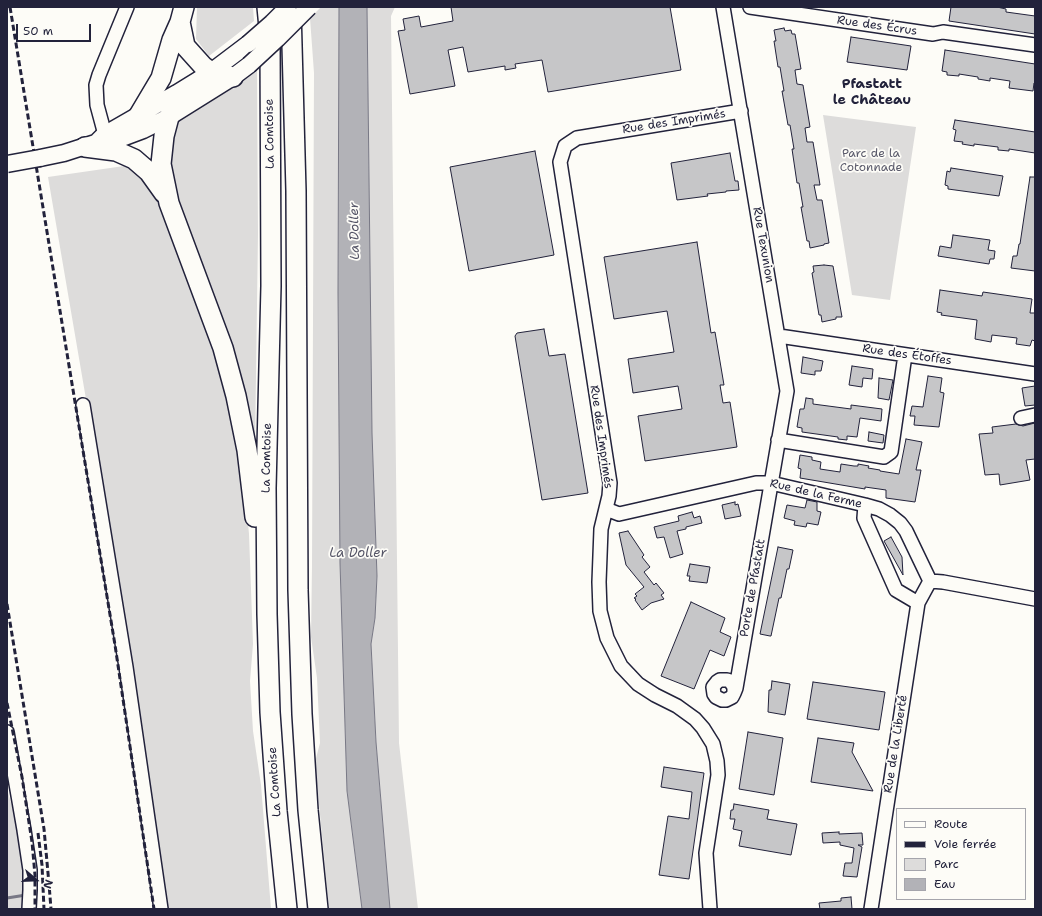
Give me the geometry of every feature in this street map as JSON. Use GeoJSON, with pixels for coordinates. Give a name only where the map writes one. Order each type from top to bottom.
{"type":"FeatureCollection","features":[{"type":"Feature","properties":{"kind":"highway","name":"La Comtoise"},"geometry":{"type":"LineString","coordinates":[[267,7],[270,38],[272,286],[266,488],[267,614],[270,712],[277,811],[287,909]]}},
{"type":"Feature","properties":{"kind":"highway","name":"La Comtoise"},"geometry":{"type":"LineString","coordinates":[[291,7],[296,191],[298,590],[303,729],[308,810],[318,909]]}},
{"type":"Feature","properties":{"kind":"highway"},"geometry":{"type":"LineString","coordinates":[[182,14],[185,46],[203,66],[211,72],[233,77]]}},
{"type":"Feature","properties":{"kind":"highway"},"geometry":{"type":"LineString","coordinates":[[139,115],[161,78],[172,40],[182,14]]}},
{"type":"Feature","properties":{"kind":"highway"},"geometry":{"type":"LineString","coordinates":[[211,72],[178,102],[169,117],[164,136],[161,164],[169,202],[223,348],[236,396],[250,473],[256,522],[257,565],[267,614]]}},
{"type":"Feature","properties":{"kind":"highway"},"geometry":{"type":"LineString","coordinates":[[95,140],[134,159],[149,172],[169,202]]}},
{"type":"Feature","properties":{"kind":"main road"},"geometry":{"type":"LineString","coordinates":[[7,164],[40,158],[95,140],[104,135],[211,72],[248,44],[288,7]]}},
{"type":"Feature","properties":{"kind":"main road"},"geometry":{"type":"LineString","coordinates":[[95,140],[124,138],[169,117],[233,77],[249,65],[277,40],[309,7]]}},
{"type":"Feature","properties":{"kind":"street"},"geometry":{"type":"LineString","coordinates":[[95,140],[97,105],[96,85],[127,7]]}},
{"type":"Feature","properties":{"kind":"street","name":"Rue Texunion"},"geometry":{"type":"LineString","coordinates":[[723,7],[787,391],[772,483]]}},
{"type":"Feature","properties":{"kind":"street","name":"Rue des Écrus"},"geometry":{"type":"LineString","coordinates":[[750,7],[933,34],[943,32],[1035,45]]}},
{"type":"Feature","properties":{"kind":"street","name":"Rue des Écrus"},"geometry":{"type":"LineString","coordinates":[[933,34],[942,39],[1035,53]]}},
{"type":"Feature","properties":{"kind":"street","name":"Rue des Imprimés"},"geometry":{"type":"LineString","coordinates":[[710,909],[706,853],[718,775],[717,761],[713,744],[703,728],[695,719],[638,684],[621,666],[607,638],[600,611],[599,582],[601,529],[609,496],[610,483],[560,162],[565,146],[577,138],[741,111]]}},
{"type":"Feature","properties":{"kind":"street","name":"Rue des Étoffes"},"geometry":{"type":"LineString","coordinates":[[779,336],[1035,374]]}},
{"type":"Feature","properties":{"kind":"street"},"geometry":{"type":"LineString","coordinates":[[778,440],[884,457],[891,452],[905,355]]}},
{"type":"Feature","properties":{"kind":"street"},"geometry":{"type":"LineString","coordinates":[[83,405],[126,667],[161,909]]}},
{"type":"Feature","properties":{"kind":"street"},"geometry":{"type":"LineString","coordinates":[[1021,418],[1035,415]]}},
{"type":"Feature","properties":{"kind":"street","name":"Rue de la Ferme"},"geometry":{"type":"LineString","coordinates":[[606,509],[619,514],[756,483],[772,483],[865,505],[879,509],[890,515],[900,523],[906,531],[936,581]]}},
{"type":"Feature","properties":{"kind":"street","name":"Porte de Pfastatt"},"geometry":{"type":"LineString","coordinates":[[734,693],[772,483]]}},
{"type":"Feature","properties":{"kind":"street"},"geometry":{"type":"LineString","coordinates":[[865,505],[864,518],[896,590],[918,603]]}},
{"type":"Feature","properties":{"kind":"street"},"geometry":{"type":"LineString","coordinates":[[936,581],[1035,598]]}},
{"type":"Feature","properties":{"kind":"street","name":"Rue de la Liberté"},"geometry":{"type":"LineString","coordinates":[[871,909],[918,603],[936,581]]}},
{"type":"Feature","properties":{"kind":"street"},"geometry":{"type":"LineString","coordinates":[[7,732],[30,870],[29,909]]}},
{"type":"Feature","properties":{"kind":"green space"},"geometry":{"type":"Polygon","coordinates":[[[197,7],[253,7],[254,21],[209,56],[196,39],[197,7]]]}},
{"type":"Feature","properties":{"kind":"green space"},"geometry":{"type":"Polygon","coordinates":[[[321,7],[339,7],[338,292],[340,563],[347,791],[362,909],[329,909],[315,762],[320,743],[317,678],[311,637],[314,73],[310,18],[321,7]]]}},
{"type":"Feature","properties":{"kind":"green space"},"geometry":{"type":"Polygon","coordinates":[[[367,7],[395,7],[391,16],[399,743],[418,909],[390,909],[376,742],[371,644],[375,618],[377,576],[372,433],[367,7]]]}},
{"type":"Feature","properties":{"kind":"green space"},"geometry":{"type":"Polygon","coordinates":[[[257,69],[258,234],[255,447],[214,293],[173,193],[167,160],[173,125],[257,69]]]}},
{"type":"Feature","properties":{"kind":"green space","name":"Parc de la Cotonnade"},"geometry":{"type":"Polygon","coordinates":[[[823,115],[916,127],[890,300],[852,295],[823,115]]]}},
{"type":"Feature","properties":{"kind":"green space"},"geometry":{"type":"Polygon","coordinates":[[[124,166],[139,170],[153,187],[208,325],[232,412],[245,491],[249,534],[253,644],[250,681],[253,731],[261,785],[271,909],[164,909],[100,481],[48,177],[124,166]]]}},
{"type":"Feature","properties":{"kind":"green space"},"geometry":{"type":"Polygon","coordinates":[[[7,789],[28,862],[28,909],[7,909],[7,789]]]}},
{"type":"Feature","properties":{"kind":"water","name":"La Doller"},"geometry":{"type":"Polygon","coordinates":[[[339,7],[367,7],[372,433],[377,576],[375,618],[371,644],[376,742],[390,909],[362,909],[347,791],[340,563],[338,292],[339,7]]]}},
{"type":"Feature","properties":{"kind":"building"},"geometry":{"type":"Polygon","coordinates":[[[451,7],[670,7],[681,70],[548,92],[542,60],[515,64],[516,68],[505,70],[505,66],[468,72],[463,47],[448,50],[455,86],[410,94],[398,31],[405,30],[403,19],[419,16],[421,27],[453,21],[451,7]]]}},
{"type":"Feature","properties":{"kind":"building"},"geometry":{"type":"Polygon","coordinates":[[[951,7],[997,7],[1006,9],[1006,12],[1035,16],[1035,34],[949,21],[951,7]]]}},
{"type":"Feature","properties":{"kind":"building"},"geometry":{"type":"Polygon","coordinates":[[[784,28],[785,31],[791,30],[792,34],[795,34],[801,69],[795,70],[797,84],[803,85],[810,127],[805,128],[807,142],[813,142],[820,185],[814,185],[817,200],[822,200],[829,243],[810,248],[809,241],[807,241],[801,207],[803,207],[799,183],[797,183],[792,149],[794,149],[790,125],[788,125],[782,91],[784,91],[780,67],[778,67],[774,41],[776,41],[774,30],[784,28]]]}},
{"type":"Feature","properties":{"kind":"building"},"geometry":{"type":"Polygon","coordinates":[[[851,37],[911,46],[907,70],[847,62],[851,37]]]}},
{"type":"Feature","properties":{"kind":"building"},"geometry":{"type":"Polygon","coordinates":[[[945,50],[1035,64],[1035,83],[1033,91],[1009,88],[1010,81],[990,78],[990,81],[978,79],[978,77],[959,74],[959,76],[947,75],[947,72],[942,71],[945,50]]]}},
{"type":"Feature","properties":{"kind":"building"},"geometry":{"type":"Polygon","coordinates":[[[955,120],[1035,132],[1035,153],[1009,149],[1009,151],[998,150],[998,147],[974,144],[974,146],[962,144],[963,142],[954,141],[956,130],[953,129],[955,120]]]}},
{"type":"Feature","properties":{"kind":"building"},"geometry":{"type":"Polygon","coordinates":[[[535,151],[554,255],[469,271],[450,167],[535,151]]]}},
{"type":"Feature","properties":{"kind":"building"},"geometry":{"type":"Polygon","coordinates":[[[730,153],[735,181],[738,181],[739,190],[677,200],[671,163],[730,153]]]}},
{"type":"Feature","properties":{"kind":"building"},"geometry":{"type":"Polygon","coordinates":[[[951,168],[1003,176],[999,196],[948,189],[948,186],[945,185],[947,171],[950,172],[951,168]]]}},
{"type":"Feature","properties":{"kind":"building"},"geometry":{"type":"Polygon","coordinates":[[[1030,177],[1035,177],[1035,271],[1011,268],[1013,256],[1017,256],[1020,244],[1030,177]]]}},
{"type":"Feature","properties":{"kind":"building"},"geometry":{"type":"Polygon","coordinates":[[[953,235],[990,240],[988,250],[995,251],[994,259],[990,259],[989,264],[938,256],[940,246],[951,248],[953,235]]]}},
{"type":"Feature","properties":{"kind":"building"},"geometry":{"type":"Polygon","coordinates":[[[697,242],[711,333],[715,332],[724,385],[720,385],[723,403],[730,402],[737,447],[645,461],[638,416],[682,409],[678,386],[633,393],[628,359],[674,352],[667,311],[614,319],[604,257],[697,242]]]}},
{"type":"Feature","properties":{"kind":"building"},"geometry":{"type":"Polygon","coordinates":[[[813,266],[833,266],[842,317],[836,317],[836,319],[822,322],[821,315],[819,315],[812,273],[814,272],[813,266]]]}},
{"type":"Feature","properties":{"kind":"building"},"geometry":{"type":"Polygon","coordinates":[[[940,290],[982,296],[983,292],[1032,299],[1030,313],[1035,313],[1035,341],[1032,340],[1030,346],[1016,344],[1017,338],[992,335],[991,342],[975,339],[977,320],[941,315],[942,313],[937,312],[940,290]]]}},
{"type":"Feature","properties":{"kind":"building"},"geometry":{"type":"Polygon","coordinates":[[[544,329],[549,356],[565,354],[588,493],[542,500],[515,336],[517,333],[544,329]]]}},
{"type":"Feature","properties":{"kind":"building"},"geometry":{"type":"Polygon","coordinates":[[[803,357],[823,361],[821,371],[815,371],[815,375],[801,373],[803,357]]]}},
{"type":"Feature","properties":{"kind":"building"},"geometry":{"type":"Polygon","coordinates":[[[852,366],[873,369],[872,379],[863,378],[862,387],[849,385],[852,366]]]}},
{"type":"Feature","properties":{"kind":"building"},"geometry":{"type":"Polygon","coordinates":[[[928,376],[942,378],[940,392],[944,393],[939,427],[914,425],[915,416],[910,416],[912,406],[923,407],[928,376]]]}},
{"type":"Feature","properties":{"kind":"building"},"geometry":{"type":"Polygon","coordinates":[[[879,378],[893,380],[889,400],[878,398],[879,378]]]}},
{"type":"Feature","properties":{"kind":"building"},"geometry":{"type":"Polygon","coordinates":[[[1035,386],[1035,405],[1025,406],[1022,388],[1035,386]]]}},
{"type":"Feature","properties":{"kind":"building"},"geometry":{"type":"Polygon","coordinates":[[[806,398],[813,399],[813,404],[851,409],[851,405],[882,409],[881,421],[860,418],[857,437],[847,436],[847,440],[838,439],[838,437],[802,432],[802,428],[797,427],[800,409],[804,409],[806,398]]]}},
{"type":"Feature","properties":{"kind":"building"},"geometry":{"type":"Polygon","coordinates":[[[1035,423],[1035,459],[1026,460],[1030,480],[1000,485],[999,474],[985,475],[979,434],[993,433],[992,427],[1016,424],[1023,426],[1035,423]]]}},
{"type":"Feature","properties":{"kind":"building"},"geometry":{"type":"Polygon","coordinates":[[[869,432],[884,435],[883,443],[868,441],[869,432]]]}},
{"type":"Feature","properties":{"kind":"building"},"geometry":{"type":"Polygon","coordinates":[[[906,439],[922,442],[916,470],[921,470],[915,502],[886,498],[886,490],[865,487],[865,489],[800,478],[801,469],[798,468],[800,455],[812,457],[812,460],[821,462],[820,469],[840,472],[841,464],[858,466],[858,464],[869,466],[868,468],[880,471],[899,474],[906,439]]]}},
{"type":"Feature","properties":{"kind":"building"},"geometry":{"type":"Polygon","coordinates":[[[807,500],[817,502],[817,511],[821,512],[818,525],[807,523],[806,527],[794,525],[795,521],[784,518],[787,505],[805,508],[807,500]]]}},
{"type":"Feature","properties":{"kind":"building"},"geometry":{"type":"Polygon","coordinates":[[[735,502],[735,505],[738,504],[741,516],[725,519],[722,505],[735,502]]]}},
{"type":"Feature","properties":{"kind":"building"},"geometry":{"type":"Polygon","coordinates":[[[692,512],[694,518],[700,516],[702,523],[677,531],[683,554],[670,558],[664,537],[657,538],[654,527],[679,521],[678,516],[692,512]]]}},
{"type":"Feature","properties":{"kind":"building"},"geometry":{"type":"Polygon","coordinates":[[[628,531],[644,555],[642,557],[650,567],[644,572],[654,585],[656,583],[664,593],[661,595],[664,599],[651,603],[642,610],[634,598],[637,596],[635,594],[644,587],[626,565],[619,533],[628,531]]]}},
{"type":"Feature","properties":{"kind":"building"},"geometry":{"type":"Polygon","coordinates":[[[891,537],[902,557],[903,575],[884,541],[891,537]]]}},
{"type":"Feature","properties":{"kind":"building"},"geometry":{"type":"Polygon","coordinates":[[[778,547],[793,550],[770,636],[760,634],[778,547]]]}},
{"type":"Feature","properties":{"kind":"building"},"geometry":{"type":"Polygon","coordinates":[[[690,564],[710,567],[707,583],[689,581],[690,576],[687,576],[690,564]]]}},
{"type":"Feature","properties":{"kind":"building"},"geometry":{"type":"Polygon","coordinates":[[[691,602],[725,618],[720,632],[731,637],[724,656],[710,650],[694,689],[661,676],[691,602]]]}},
{"type":"Feature","properties":{"kind":"building"},"geometry":{"type":"Polygon","coordinates":[[[772,681],[790,684],[785,715],[768,712],[769,690],[771,690],[772,681]]]}},
{"type":"Feature","properties":{"kind":"building"},"geometry":{"type":"Polygon","coordinates":[[[813,682],[885,692],[879,730],[807,719],[813,682]]]}},
{"type":"Feature","properties":{"kind":"building"},"geometry":{"type":"Polygon","coordinates":[[[748,732],[783,738],[774,795],[739,789],[748,732]]]}},
{"type":"Feature","properties":{"kind":"building"},"geometry":{"type":"Polygon","coordinates":[[[818,738],[854,743],[852,752],[873,791],[811,782],[818,738]]]}},
{"type":"Feature","properties":{"kind":"building"},"geometry":{"type":"Polygon","coordinates":[[[664,767],[704,773],[689,879],[659,875],[668,816],[689,819],[692,792],[661,787],[664,767]]]}},
{"type":"Feature","properties":{"kind":"building"},"geometry":{"type":"Polygon","coordinates":[[[734,804],[769,810],[767,819],[797,824],[791,855],[739,846],[742,831],[733,829],[735,819],[730,819],[731,810],[733,810],[734,804]]]}},
{"type":"Feature","properties":{"kind":"building"},"geometry":{"type":"Polygon","coordinates":[[[839,832],[839,834],[862,833],[863,845],[858,845],[862,847],[857,877],[843,876],[845,863],[852,863],[854,848],[840,845],[840,842],[823,843],[822,833],[839,832]]]}},
{"type":"Feature","properties":{"kind":"building"},"geometry":{"type":"Polygon","coordinates":[[[851,897],[852,909],[820,909],[819,903],[841,901],[841,898],[851,897]]]}},
{"type":"Feature","properties":{"kind":"waterway"},"geometry":{"type":"LineString","coordinates":[[7,898],[26,895]]}},
{"type":"Feature","properties":{"kind":"railway"},"geometry":{"type":"LineString","coordinates":[[10,7],[115,645],[154,909]]}},
{"type":"Feature","properties":{"kind":"railway"},"geometry":{"type":"LineString","coordinates":[[7,604],[44,829],[51,909]]}},
{"type":"Feature","properties":{"kind":"railway"},"geometry":{"type":"LineString","coordinates":[[7,703],[22,777],[32,842],[35,875],[35,909]]}},
{"type":"Feature","properties":{"kind":"railway"},"geometry":{"type":"LineString","coordinates":[[38,833],[42,865],[44,909]]}},
{"type":"Feature","properties":{"kind":"district","name":"Pfastatt le Château"},"geometry":{"type":"Point","coordinates":[872,92]}}]}
